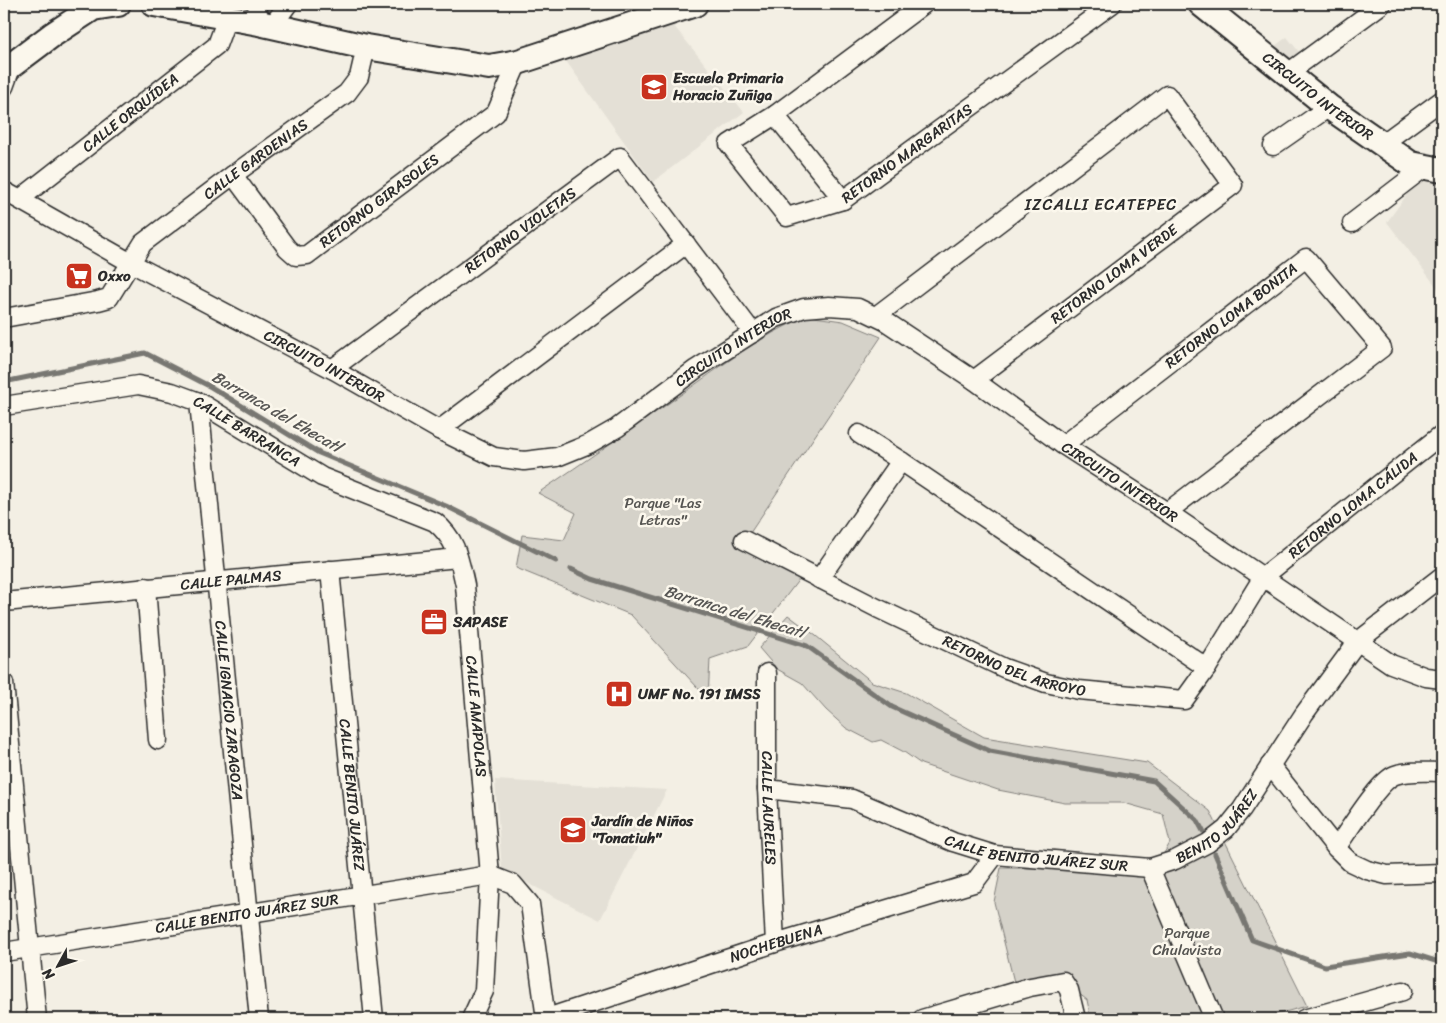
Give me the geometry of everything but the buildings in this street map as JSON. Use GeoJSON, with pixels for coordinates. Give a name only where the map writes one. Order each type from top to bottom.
{"type":"FeatureCollection","features":[{"type":"Feature","properties":{"kind":"main road"},"geometry":{"type":"LineString","coordinates":[[8,68],[52,35],[93,8],[118,4]]}},
{"type":"Feature","properties":{"kind":"main road"},"geometry":{"type":"LineString","coordinates":[[154,4],[228,18],[263,17],[366,47],[488,67],[518,62],[695,4]]}},
{"type":"Feature","properties":{"kind":"main road","name":"CIRCUITO INTERIOR"},"geometry":{"type":"LineString","coordinates":[[1202,4],[1328,107],[1410,164],[1434,168]]}},
{"type":"Feature","properties":{"kind":"street"},"geometry":{"type":"LineString","coordinates":[[263,17],[288,4]]}},
{"type":"Feature","properties":{"kind":"street"},"geometry":{"type":"LineString","coordinates":[[843,200],[787,217],[729,144],[775,115],[924,4]]}},
{"type":"Feature","properties":{"kind":"street","name":"RETORNO MARGARITAS"},"geometry":{"type":"LineString","coordinates":[[775,115],[843,200],[1112,4]]}},
{"type":"Feature","properties":{"kind":"street"},"geometry":{"type":"LineString","coordinates":[[1288,74],[1382,4]]}},
{"type":"Feature","properties":{"kind":"street","name":"CALLE ORQUÍDEA"},"geometry":{"type":"LineString","coordinates":[[20,199],[217,45],[228,18]]}},
{"type":"Feature","properties":{"kind":"street","name":"CALLE GARDENIAS"},"geometry":{"type":"LineString","coordinates":[[4,318],[109,298],[143,243],[347,93],[360,77],[366,47]]}},
{"type":"Feature","properties":{"kind":"street","name":"RETORNO GIRASOLES"},"geometry":{"type":"LineString","coordinates":[[233,175],[287,248],[296,256],[307,255],[496,113],[518,62]]}},
{"type":"Feature","properties":{"kind":"street"},"geometry":{"type":"LineString","coordinates":[[4,87],[8,68]]}},
{"type":"Feature","properties":{"kind":"street","name":"RETORNO LOMA VERDE"},"geometry":{"type":"LineString","coordinates":[[876,316],[1167,95],[1233,185],[974,380]]}},
{"type":"Feature","properties":{"kind":"street"},"geometry":{"type":"LineString","coordinates":[[1382,144],[1442,100]]}},
{"type":"Feature","properties":{"kind":"street"},"geometry":{"type":"LineString","coordinates":[[1273,146],[1328,107]]}},
{"type":"Feature","properties":{"kind":"street","name":"RETORNO VIOLETAS"},"geometry":{"type":"LineString","coordinates":[[332,369],[620,157],[753,333]]}},
{"type":"Feature","properties":{"kind":"street"},"geometry":{"type":"LineString","coordinates":[[1352,223],[1434,168]]}},
{"type":"Feature","properties":{"kind":"street","name":"CIRCUITO INTERIOR"},"geometry":{"type":"LineString","coordinates":[[4,191],[131,263],[332,369],[439,430],[494,457],[524,461],[557,457],[589,444],[617,428],[696,370],[776,318],[804,308],[829,306],[858,308],[876,316],[974,380],[1063,445],[1167,512],[1357,642],[1392,664],[1426,677],[1442,679]]}},
{"type":"Feature","properties":{"kind":"street"},"geometry":{"type":"LineString","coordinates":[[439,430],[686,244]]}},
{"type":"Feature","properties":{"kind":"street","name":"RETORNO LOMA BONITA"},"geometry":{"type":"LineString","coordinates":[[1063,445],[1306,258],[1382,348],[1167,512]]}},
{"type":"Feature","properties":{"kind":"street","name":"CALLE BARRANCA"},"geometry":{"type":"LineString","coordinates":[[4,406],[138,385],[172,392],[200,402],[322,477],[436,522],[446,531],[454,543],[458,558]]}},
{"type":"Feature","properties":{"kind":"street","name":"CALLE IGNACIO ZARAGOZA"},"geometry":{"type":"LineString","coordinates":[[200,402],[259,1019]]}},
{"type":"Feature","properties":{"kind":"street"},"geometry":{"type":"LineString","coordinates":[[859,434],[1207,668]]}},
{"type":"Feature","properties":{"kind":"street","name":"RETORNO LOMA CÁLIDA"},"geometry":{"type":"LineString","coordinates":[[1263,577],[1442,434]]}},
{"type":"Feature","properties":{"kind":"street"},"geometry":{"type":"LineString","coordinates":[[820,579],[901,461]]}},
{"type":"Feature","properties":{"kind":"street","name":"RETORNO DEL ARROYO"},"geometry":{"type":"LineString","coordinates":[[744,540],[1004,668],[1046,683],[1079,690],[1184,700],[1207,668],[1263,577]]}},
{"type":"Feature","properties":{"kind":"street","name":"CALLE PALMAS"},"geometry":{"type":"LineString","coordinates":[[4,602],[458,558]]}},
{"type":"Feature","properties":{"kind":"street","name":"CALLE AMAPOLAS"},"geometry":{"type":"LineString","coordinates":[[458,558],[466,595],[490,875],[484,991],[471,1019]]}},
{"type":"Feature","properties":{"kind":"street","name":"CALLE BENITO JUÁREZ"},"geometry":{"type":"LineString","coordinates":[[330,570],[374,1019]]}},
{"type":"Feature","properties":{"kind":"street"},"geometry":{"type":"LineString","coordinates":[[1357,642],[1442,576]]}},
{"type":"Feature","properties":{"kind":"street"},"geometry":{"type":"LineString","coordinates":[[146,587],[158,740]]}},
{"type":"Feature","properties":{"kind":"street","name":"BENITO JUÁREZ"},"geometry":{"type":"LineString","coordinates":[[1150,868],[1193,852],[1226,829],[1242,809],[1304,714],[1357,642]]}},
{"type":"Feature","properties":{"kind":"street","name":"CALLE LAURELES"},"geometry":{"type":"LineString","coordinates":[[767,673],[768,789],[775,943]]}},
{"type":"Feature","properties":{"kind":"street"},"geometry":{"type":"LineString","coordinates":[[4,683],[37,1019]]}},
{"type":"Feature","properties":{"kind":"street"},"geometry":{"type":"LineString","coordinates":[[1270,765],[1336,848],[1350,862],[1367,870],[1387,875],[1442,873]]}},
{"type":"Feature","properties":{"kind":"street"},"geometry":{"type":"LineString","coordinates":[[1336,848],[1381,785],[1394,775],[1412,772],[1442,772]]}},
{"type":"Feature","properties":{"kind":"street","name":"CALLE BENITO JUÁREZ SUR"},"geometry":{"type":"LineString","coordinates":[[768,789],[852,799],[953,842],[995,855],[1150,868],[1214,1019]]}},
{"type":"Feature","properties":{"kind":"street","name":"NOCHEBUENA"},"geometry":{"type":"LineString","coordinates":[[545,1019],[775,943],[974,883],[995,855]]}},
{"type":"Feature","properties":{"kind":"street"},"geometry":{"type":"LineString","coordinates":[[490,875],[513,884],[530,904],[545,1019]]}},
{"type":"Feature","properties":{"kind":"street","name":"CALLE BENITO JUÁREZ SUR"},"geometry":{"type":"LineString","coordinates":[[4,952],[490,875]]}},
{"type":"Feature","properties":{"kind":"street"},"geometry":{"type":"LineString","coordinates":[[922,1019],[1030,987],[1063,981],[1068,990],[1076,1019]]}},
{"type":"Feature","properties":{"kind":"street"},"geometry":{"type":"LineString","coordinates":[[1304,1019],[1403,991]]}},
{"type":"Feature","properties":{"kind":"shaded area","name":"Escuela Primaria Horacio Zuñiga"},"geometry":{"type":"Polygon","coordinates":[[[669,20],[744,112],[653,182],[566,61],[669,20]]]}},
{"type":"Feature","properties":{"kind":"shaded area"},"geometry":{"type":"Polygon","coordinates":[[[1287,37],[1300,53],[1285,64],[1271,49],[1287,37]]]}},
{"type":"Feature","properties":{"kind":"shaded area"},"geometry":{"type":"Polygon","coordinates":[[[1424,171],[1442,175],[1442,294],[1387,222],[1424,171]]]}},
{"type":"Feature","properties":{"kind":"shaded area","name":"Jardín de Niños \"Tonatiuh\""},"geometry":{"type":"Polygon","coordinates":[[[495,780],[667,790],[600,920],[502,870],[495,780]]]}},
{"type":"Feature","properties":{"kind":"green space","name":"Parque \"Las Letras\""},"geometry":{"type":"Polygon","coordinates":[[[807,316],[843,321],[881,337],[742,545],[800,578],[748,646],[710,659],[708,699],[631,615],[516,568],[522,535],[564,540],[576,513],[538,493],[741,353],[773,333],[807,316]]]}},
{"type":"Feature","properties":{"kind":"green space","name":"Parque Chulavista"},"geometry":{"type":"Polygon","coordinates":[[[788,615],[872,682],[906,693],[984,737],[1147,763],[1210,811],[1307,1006],[1259,1019],[1091,1019],[1087,1000],[1055,975],[1014,982],[994,902],[1001,868],[1081,868],[1153,872],[1170,843],[1163,814],[1124,803],[1065,803],[998,790],[921,764],[904,752],[881,740],[873,742],[846,728],[826,710],[802,683],[777,669],[759,648],[788,615]]]}},
{"type":"Feature","properties":{"kind":"waterway","name":"Barranca del Ehecatl"},"geometry":{"type":"LineString","coordinates":[[4,382],[145,353],[211,387],[319,453],[446,506],[556,561]]}},
{"type":"Feature","properties":{"kind":"waterway","name":"Barranca del Ehecatl"},"geometry":{"type":"LineString","coordinates":[[571,569],[592,579],[807,646],[892,707],[990,751],[1154,781],[1197,820],[1203,831]]}},
{"type":"Feature","properties":{"kind":"waterway","name":"Barranca del Ehecatl"},"geometry":{"type":"LineString","coordinates":[[1215,854],[1252,940],[1325,966],[1410,953],[1442,963]]}},
{"type":"Feature","properties":{"kind":"place","name":"Escuela Primaria Horacio Zuñiga"},"geometry":{"type":"Point","coordinates":[654,87]}},
{"type":"Feature","properties":{"kind":"place","name":"Oxxo"},"geometry":{"type":"Point","coordinates":[79,276]}},
{"type":"Feature","properties":{"kind":"place","name":"SAPASE"},"geometry":{"type":"Point","coordinates":[434,622]}},
{"type":"Feature","properties":{"kind":"place","name":"UMF No. 191 IMSS"},"geometry":{"type":"Point","coordinates":[619,694]}},
{"type":"Feature","properties":{"kind":"place","name":"Jardín de Niños \"Tonatiuh\""},"geometry":{"type":"Point","coordinates":[573,830]}},
{"type":"Feature","properties":{"kind":"district","name":"IZCALLI ECATEPEC"},"geometry":{"type":"Point","coordinates":[1101,204]}}]}
